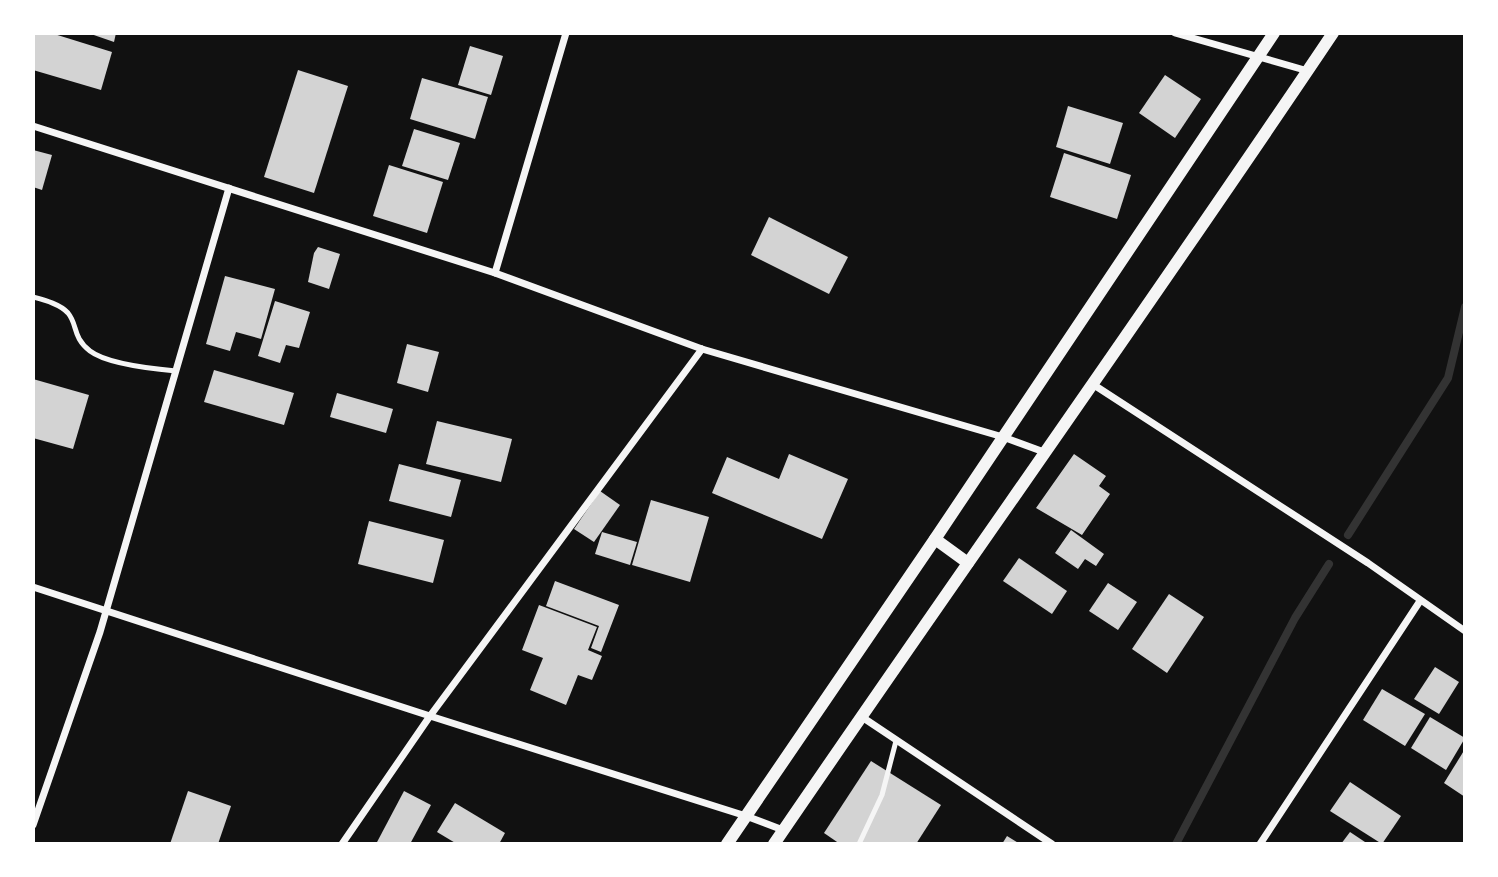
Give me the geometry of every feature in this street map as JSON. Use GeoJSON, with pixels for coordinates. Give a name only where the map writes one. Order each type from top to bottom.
{"type":"FeatureCollection","features":[{"type":"Feature","properties":{"kind":"street"},"geometry":{"type":"LineString","coordinates":[[495,273],[566,33]]}},
{"type":"Feature","properties":{"kind":"street"},"geometry":{"type":"LineString","coordinates":[[1175,33],[1308,71]]}},
{"type":"Feature","properties":{"kind":"street"},"geometry":{"type":"LineString","coordinates":[[727,844],[1274,33]]}},
{"type":"Feature","properties":{"kind":"street"},"geometry":{"type":"LineString","coordinates":[[774,844],[1044,452],[1094,385],[1333,33]]}},
{"type":"Feature","properties":{"kind":"street"},"geometry":{"type":"LineString","coordinates":[[33,126],[495,273],[702,349],[1003,437],[1044,452]]}},
{"type":"Feature","properties":{"kind":"street"},"geometry":{"type":"LineString","coordinates":[[33,825],[106,610],[229,188]]}},
{"type":"Feature","properties":{"kind":"street"},"geometry":{"type":"LineString","coordinates":[[342,844],[430,716],[702,349]]}},
{"type":"Feature","properties":{"kind":"street"},"geometry":{"type":"LineString","coordinates":[[1094,385],[1368,563],[1465,632]]}},
{"type":"Feature","properties":{"kind":"street"},"geometry":{"type":"LineString","coordinates":[[935,539],[968,563]]}},
{"type":"Feature","properties":{"kind":"street"},"geometry":{"type":"LineString","coordinates":[[33,587],[746,816],[783,831]]}},
{"type":"Feature","properties":{"kind":"street"},"geometry":{"type":"LineString","coordinates":[[1259,844],[1420,601]]}},
{"type":"Feature","properties":{"kind":"street"},"geometry":{"type":"LineString","coordinates":[[862,717],[1052,844]]}},
{"type":"Feature","properties":{"kind":"lane"},"geometry":{"type":"LineString","coordinates":[[33,297],[49,301],[68,314],[77,338],[92,353],[139,368],[176,371]]}},
{"type":"Feature","properties":{"kind":"lane"},"geometry":{"type":"LineString","coordinates":[[859,844],[882,794],[896,741]]}},
{"type":"Feature","properties":{"kind":"building"},"geometry":{"type":"Polygon","coordinates":[[[33,33],[51,33],[112,52],[101,90],[33,70],[33,33]]]}},
{"type":"Feature","properties":{"kind":"building"},"geometry":{"type":"Polygon","coordinates":[[[88,33],[116,33],[114,42],[88,33]]]}},
{"type":"Feature","properties":{"kind":"building"},"geometry":{"type":"Polygon","coordinates":[[[470,46],[503,56],[491,95],[458,85],[470,46]]]}},
{"type":"Feature","properties":{"kind":"building"},"geometry":{"type":"Polygon","coordinates":[[[298,70],[348,86],[314,193],[264,177],[298,70]]]}},
{"type":"Feature","properties":{"kind":"building"},"geometry":{"type":"Polygon","coordinates":[[[1165,75],[1201,99],[1175,138],[1139,113],[1165,75]]]}},
{"type":"Feature","properties":{"kind":"building"},"geometry":{"type":"Polygon","coordinates":[[[422,78],[488,97],[475,139],[410,119],[422,78]]]}},
{"type":"Feature","properties":{"kind":"building"},"geometry":{"type":"Polygon","coordinates":[[[1068,106],[1123,123],[1110,164],[1056,147],[1068,106]]]}},
{"type":"Feature","properties":{"kind":"building"},"geometry":{"type":"Polygon","coordinates":[[[414,129],[460,143],[448,180],[402,166],[414,129]]]}},
{"type":"Feature","properties":{"kind":"building"},"geometry":{"type":"Polygon","coordinates":[[[33,150],[52,155],[42,190],[33,187],[33,150]]]}},
{"type":"Feature","properties":{"kind":"building"},"geometry":{"type":"Polygon","coordinates":[[[1064,153],[1131,175],[1117,219],[1050,197],[1064,153]]]}},
{"type":"Feature","properties":{"kind":"building"},"geometry":{"type":"Polygon","coordinates":[[[389,165],[443,182],[427,233],[373,216],[389,165]]]}},
{"type":"Feature","properties":{"kind":"building"},"geometry":{"type":"Polygon","coordinates":[[[769,217],[848,257],[829,294],[751,255],[769,217]]]}},
{"type":"Feature","properties":{"kind":"building"},"geometry":{"type":"Polygon","coordinates":[[[318,247],[340,254],[329,289],[308,282],[314,253],[318,247]]]}},
{"type":"Feature","properties":{"kind":"building"},"geometry":{"type":"Polygon","coordinates":[[[225,276],[275,289],[261,339],[236,332],[230,351],[206,344],[225,276]]]}},
{"type":"Feature","properties":{"kind":"building"},"geometry":{"type":"Polygon","coordinates":[[[275,301],[310,312],[299,348],[286,345],[280,363],[258,356],[275,301]]]}},
{"type":"Feature","properties":{"kind":"building"},"geometry":{"type":"Polygon","coordinates":[[[407,344],[439,352],[428,392],[397,383],[407,344]]]}},
{"type":"Feature","properties":{"kind":"building"},"geometry":{"type":"Polygon","coordinates":[[[214,370],[294,393],[284,425],[204,402],[214,370]]]}},
{"type":"Feature","properties":{"kind":"building"},"geometry":{"type":"Polygon","coordinates":[[[33,379],[89,395],[73,449],[33,438],[33,379]]]}},
{"type":"Feature","properties":{"kind":"building"},"geometry":{"type":"Polygon","coordinates":[[[337,393],[393,409],[386,433],[330,417],[337,393]]]}},
{"type":"Feature","properties":{"kind":"building"},"geometry":{"type":"Polygon","coordinates":[[[437,421],[512,439],[501,482],[426,464],[437,421]]]}},
{"type":"Feature","properties":{"kind":"building"},"geometry":{"type":"Polygon","coordinates":[[[789,454],[848,479],[822,539],[712,493],[727,457],[779,479],[789,454]]]}},
{"type":"Feature","properties":{"kind":"building"},"geometry":{"type":"Polygon","coordinates":[[[1074,454],[1106,476],[1099,486],[1110,494],[1082,535],[1036,508],[1074,454]]]}},
{"type":"Feature","properties":{"kind":"building"},"geometry":{"type":"Polygon","coordinates":[[[399,464],[461,480],[451,517],[389,501],[399,464]]]}},
{"type":"Feature","properties":{"kind":"building"},"geometry":{"type":"Polygon","coordinates":[[[600,491],[620,505],[594,542],[574,529],[600,491]]]}},
{"type":"Feature","properties":{"kind":"building"},"geometry":{"type":"Polygon","coordinates":[[[651,500],[709,517],[690,582],[632,565],[651,500]]]}},
{"type":"Feature","properties":{"kind":"building"},"geometry":{"type":"Polygon","coordinates":[[[369,521],[444,540],[433,583],[358,564],[369,521]]]}},
{"type":"Feature","properties":{"kind":"building"},"geometry":{"type":"Polygon","coordinates":[[[1071,530],[1104,554],[1096,566],[1085,559],[1078,569],[1055,553],[1071,530]]]}},
{"type":"Feature","properties":{"kind":"building"},"geometry":{"type":"Polygon","coordinates":[[[602,532],[637,542],[630,565],[595,554],[602,532]]]}},
{"type":"Feature","properties":{"kind":"building"},"geometry":{"type":"Polygon","coordinates":[[[1019,558],[1067,591],[1052,614],[1003,581],[1019,558]]]}},
{"type":"Feature","properties":{"kind":"building"},"geometry":{"type":"Polygon","coordinates":[[[555,581],[619,605],[601,652],[591,648],[599,626],[546,606],[555,581]]]}},
{"type":"Feature","properties":{"kind":"building"},"geometry":{"type":"Polygon","coordinates":[[[1108,583],[1137,602],[1118,630],[1089,611],[1108,583]]]}},
{"type":"Feature","properties":{"kind":"building"},"geometry":{"type":"Polygon","coordinates":[[[1169,594],[1204,617],[1167,673],[1132,649],[1169,594]]]}},
{"type":"Feature","properties":{"kind":"building"},"geometry":{"type":"Polygon","coordinates":[[[539,605],[597,627],[588,650],[602,656],[592,680],[578,675],[566,705],[530,690],[543,658],[522,650],[539,605]]]}},
{"type":"Feature","properties":{"kind":"building"},"geometry":{"type":"Polygon","coordinates":[[[1435,667],[1459,682],[1439,714],[1414,699],[1435,667]]]}},
{"type":"Feature","properties":{"kind":"building"},"geometry":{"type":"Polygon","coordinates":[[[1382,689],[1425,714],[1405,746],[1363,720],[1382,689]]]}},
{"type":"Feature","properties":{"kind":"building"},"geometry":{"type":"Polygon","coordinates":[[[1430,717],[1465,738],[1446,770],[1411,748],[1430,717]]]}},
{"type":"Feature","properties":{"kind":"building"},"geometry":{"type":"Polygon","coordinates":[[[1465,749],[1465,797],[1444,783],[1465,749]]]}},
{"type":"Feature","properties":{"kind":"building"},"geometry":{"type":"Polygon","coordinates":[[[871,761],[941,805],[916,844],[840,844],[824,833],[871,761]]]}},
{"type":"Feature","properties":{"kind":"building"},"geometry":{"type":"Polygon","coordinates":[[[1350,782],[1401,816],[1382,844],[1330,811],[1350,782]]]}},
{"type":"Feature","properties":{"kind":"building"},"geometry":{"type":"Polygon","coordinates":[[[188,791],[231,806],[218,844],[170,844],[188,791]]]}},
{"type":"Feature","properties":{"kind":"building"},"geometry":{"type":"Polygon","coordinates":[[[404,791],[431,805],[410,844],[376,844],[404,791]]]}},
{"type":"Feature","properties":{"kind":"building"},"geometry":{"type":"Polygon","coordinates":[[[455,803],[505,833],[499,844],[457,844],[437,832],[455,803]]]}},
{"type":"Feature","properties":{"kind":"building"},"geometry":{"type":"Polygon","coordinates":[[[1350,832],[1368,844],[1341,844],[1350,832]]]}},
{"type":"Feature","properties":{"kind":"building"},"geometry":{"type":"Polygon","coordinates":[[[1007,836],[1020,844],[1002,844],[1007,836]]]}},
{"type":"Feature","properties":{"kind":"waterway"},"geometry":{"type":"LineString","coordinates":[[1348,535],[1448,378],[1465,307]]}},
{"type":"Feature","properties":{"kind":"waterway"},"geometry":{"type":"LineString","coordinates":[[1176,844],[1295,618],[1329,564]]}}]}
